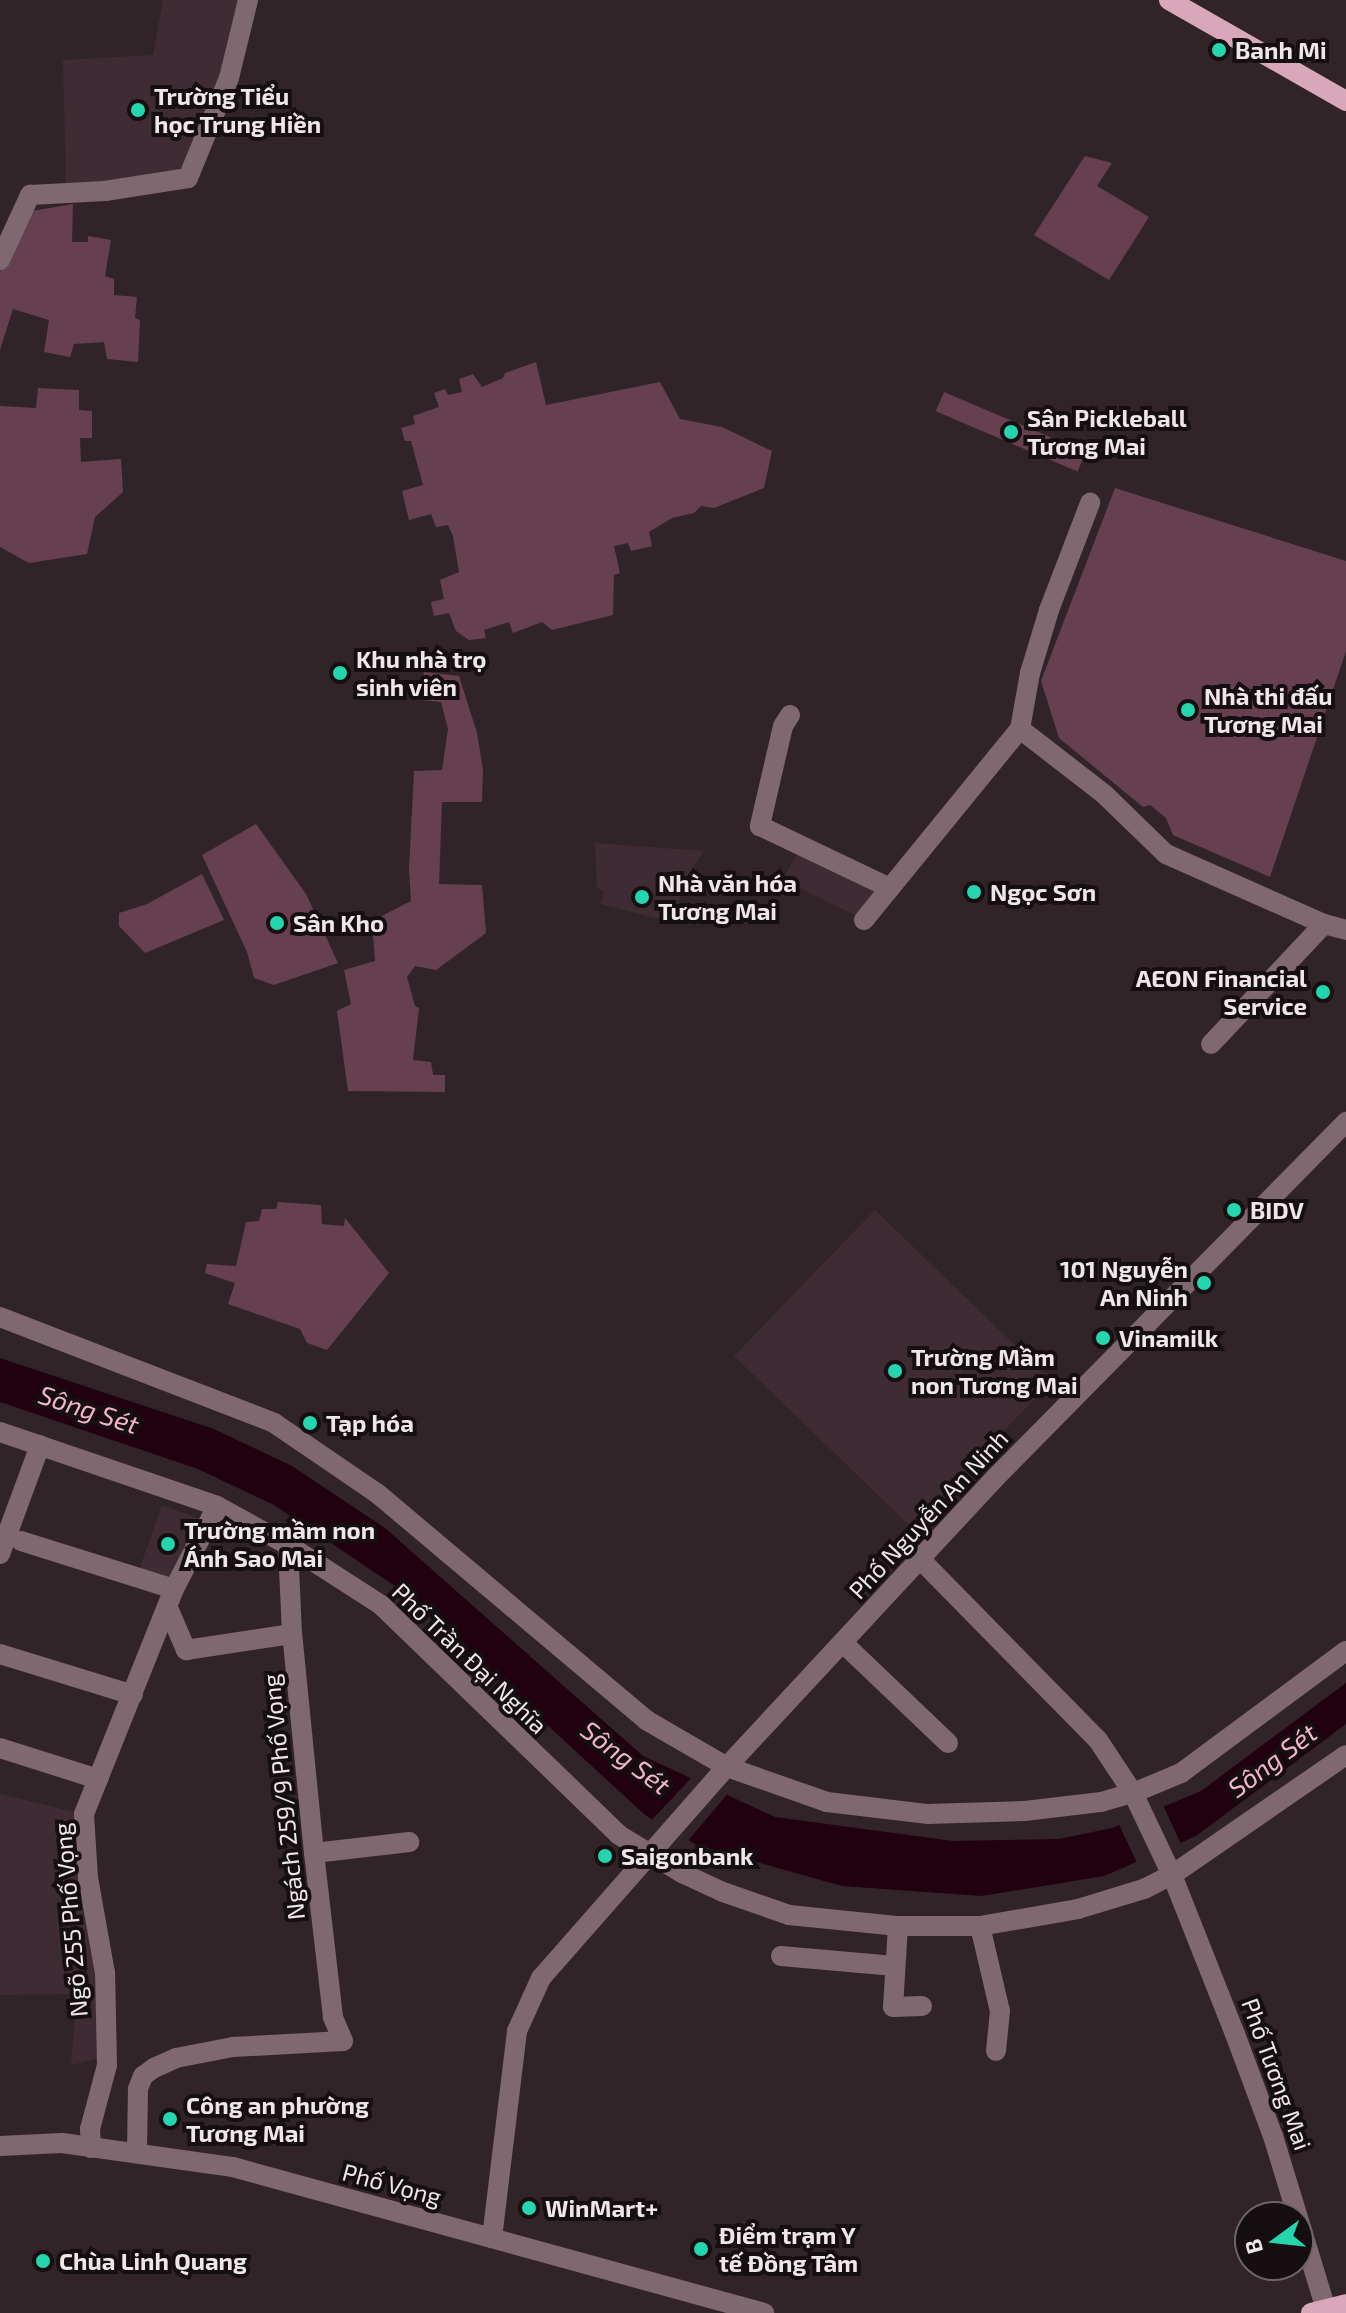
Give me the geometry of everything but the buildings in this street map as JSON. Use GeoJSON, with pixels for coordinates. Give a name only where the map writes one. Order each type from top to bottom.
{"type":"FeatureCollection","features":[{"type":"Feature","properties":{"kind":"main road"},"geometry":{"type":"LineString","coordinates":[[1169,0],[1346,101]]}},
{"type":"Feature","properties":{"kind":"street"},"geometry":{"type":"LineString","coordinates":[[0,260],[30,195],[105,191],[188,178],[229,78],[248,0]]}},
{"type":"Feature","properties":{"kind":"street"},"geometry":{"type":"LineString","coordinates":[[864,920],[1020,729],[1030,673],[1049,610],[1090,503]]}},
{"type":"Feature","properties":{"kind":"street"},"geometry":{"type":"LineString","coordinates":[[790,715],[783,726],[760,826],[890,888]]}},
{"type":"Feature","properties":{"kind":"street"},"geometry":{"type":"LineString","coordinates":[[1020,729],[1104,794],[1166,854],[1324,924],[1346,930]]}},
{"type":"Feature","properties":{"kind":"street"},"geometry":{"type":"LineString","coordinates":[[1211,1044],[1324,924]]}},
{"type":"Feature","properties":{"kind":"street","name":"Phố Nguyễn An Ninh"},"geometry":{"type":"LineString","coordinates":[[658,1848],[724,1771],[996,1477],[1346,1122]]}},
{"type":"Feature","properties":{"kind":"street"},"geometry":{"type":"LineString","coordinates":[[0,1317],[117,1359],[274,1423],[378,1494],[646,1720],[724,1771],[827,1802],[928,1814],[1025,1811],[1135,1800],[1181,1773],[1346,1651]]}},
{"type":"Feature","properties":{"kind":"street","name":"Phố Trần Đại Nghĩa"},"geometry":{"type":"LineString","coordinates":[[0,1432],[217,1506],[288,1545],[381,1605],[619,1835],[658,1848],[723,1892],[789,1915],[898,1926],[980,1926],[1078,1909],[1144,1889],[1167,1868],[1346,1755]]}},
{"type":"Feature","properties":{"kind":"street"},"geometry":{"type":"LineString","coordinates":[[0,1554],[40,1445]]}},
{"type":"Feature","properties":{"kind":"street","name":"Ngõ 255 Phố Vọng"},"geometry":{"type":"LineString","coordinates":[[91,2148],[90,2129],[107,2065],[105,1973],[88,1878],[84,1814],[171,1598],[217,1506]]}},
{"type":"Feature","properties":{"kind":"street"},"geometry":{"type":"LineString","coordinates":[[21,1541],[171,1598],[186,1650],[292,1634]]}},
{"type":"Feature","properties":{"kind":"street","name":"Ngách 259/9 Phố Vọng"},"geometry":{"type":"LineString","coordinates":[[137,2151],[138,2089],[143,2076],[154,2068],[176,2058],[233,2047],[343,2041],[333,2017],[314,1853],[292,1634],[288,1545]]}},
{"type":"Feature","properties":{"kind":"street"},"geometry":{"type":"LineString","coordinates":[[921,1560],[1098,1740],[1135,1800]]}},
{"type":"Feature","properties":{"kind":"street"},"geometry":{"type":"LineString","coordinates":[[843,1643],[948,1743]]}},
{"type":"Feature","properties":{"kind":"street"},"geometry":{"type":"LineString","coordinates":[[0,1654],[133,1695]]}},
{"type":"Feature","properties":{"kind":"street"},"geometry":{"type":"LineString","coordinates":[[0,1748],[98,1779]]}},
{"type":"Feature","properties":{"kind":"street","name":"Phố Tương Mai"},"geometry":{"type":"LineString","coordinates":[[1135,1800],[1167,1868],[1273,2136],[1328,2310]]}},
{"type":"Feature","properties":{"kind":"street"},"geometry":{"type":"LineString","coordinates":[[314,1853],[409,1842]]}},
{"type":"Feature","properties":{"kind":"street"},"geometry":{"type":"LineString","coordinates":[[492,2238],[517,2031],[523,2015],[541,1978],[658,1848]]}},
{"type":"Feature","properties":{"kind":"street"},"geometry":{"type":"LineString","coordinates":[[898,1926],[893,2007],[922,2006]]}},
{"type":"Feature","properties":{"kind":"street"},"geometry":{"type":"LineString","coordinates":[[980,1926],[1000,2011],[996,2051]]}},
{"type":"Feature","properties":{"kind":"street"},"geometry":{"type":"LineString","coordinates":[[781,1956],[895,1966]]}},
{"type":"Feature","properties":{"kind":"street","name":"Phố Vọng"},"geometry":{"type":"LineString","coordinates":[[0,2146],[62,2143],[137,2151],[233,2167],[764,2313]]}},
{"type":"Feature","properties":{"kind":"shaded area","name":"Trường Tiểu học Trung Hiền"},"geometry":{"type":"Polygon","coordinates":[[[163,0],[238,0],[225,78],[187,172],[66,188],[63,60],[153,55],[163,0]]]}},
{"type":"Feature","properties":{"kind":"shaded area"},"geometry":{"type":"Polygon","coordinates":[[[1085,156],[1112,163],[1097,186],[1149,217],[1109,280],[1034,235],[1085,156]]]}},
{"type":"Feature","properties":{"kind":"shaded area"},"geometry":{"type":"Polygon","coordinates":[[[73,204],[72,242],[88,242],[88,236],[111,240],[105,276],[114,279],[114,295],[137,297],[135,318],[140,320],[138,362],[107,359],[104,342],[74,344],[70,357],[44,352],[49,320],[13,309],[0,350],[0,272],[26,212],[73,204]]]}},
{"type":"Feature","properties":{"kind":"shaded area"},"geometry":{"type":"Polygon","coordinates":[[[536,362],[546,405],[660,382],[680,419],[722,427],[772,451],[764,488],[714,508],[701,506],[694,513],[672,518],[649,532],[652,546],[631,551],[628,543],[614,546],[620,573],[614,575],[613,615],[552,630],[542,622],[513,633],[509,622],[484,630],[486,638],[469,640],[456,631],[449,613],[434,616],[431,602],[444,599],[440,580],[459,572],[453,536],[448,525],[436,527],[431,514],[409,520],[402,491],[423,485],[411,441],[405,441],[401,428],[415,424],[413,416],[439,407],[434,393],[445,389],[448,395],[462,392],[459,379],[473,374],[482,387],[503,378],[505,373],[536,362]]]}},
{"type":"Feature","properties":{"kind":"shaded area"},"geometry":{"type":"Polygon","coordinates":[[[38,388],[79,390],[79,410],[92,411],[92,438],[80,438],[81,462],[121,459],[123,492],[95,517],[87,554],[29,563],[0,547],[0,406],[36,408],[38,388]]]}},
{"type":"Feature","properties":{"kind":"shaded area","name":"Sân Pickleball Tương Mai"},"geometry":{"type":"Polygon","coordinates":[[[944,392],[1086,452],[1078,472],[936,411],[944,392]]]}},
{"type":"Feature","properties":{"kind":"shaded area","name":"Nhà thi đấu Tương Mai"},"geometry":{"type":"Polygon","coordinates":[[[1115,488],[1346,561],[1346,651],[1270,877],[1173,835],[1166,818],[1150,805],[1143,807],[1059,738],[1041,681],[1115,488]]]}},
{"type":"Feature","properties":{"kind":"shaded area"},"geometry":{"type":"Polygon","coordinates":[[[424,672],[459,676],[477,733],[483,770],[482,802],[442,802],[439,884],[482,885],[486,933],[436,970],[415,966],[407,977],[415,1006],[419,1008],[413,1060],[431,1062],[433,1075],[445,1075],[445,1092],[348,1091],[337,1011],[351,1004],[344,970],[375,961],[372,921],[411,901],[409,869],[414,771],[442,770],[448,729],[441,702],[419,700],[424,672]]]}},
{"type":"Feature","properties":{"kind":"shaded area","name":"Sân Kho"},"geometry":{"type":"Polygon","coordinates":[[[256,824],[306,894],[338,963],[274,985],[254,978],[247,952],[202,855],[256,824]]]}},
{"type":"Feature","properties":{"kind":"shaded area"},"geometry":{"type":"Polygon","coordinates":[[[595,843],[704,851],[684,882],[674,923],[601,904],[604,891],[597,888],[595,843]]]}},
{"type":"Feature","properties":{"kind":"shaded area"},"geometry":{"type":"Polygon","coordinates":[[[799,849],[885,889],[861,918],[783,880],[799,849]]]}},
{"type":"Feature","properties":{"kind":"shaded area"},"geometry":{"type":"Polygon","coordinates":[[[202,874],[224,920],[145,953],[119,926],[119,913],[147,904],[202,874]]]}},
{"type":"Feature","properties":{"kind":"shaded area"},"geometry":{"type":"Polygon","coordinates":[[[278,1202],[321,1205],[322,1224],[344,1226],[345,1218],[389,1273],[327,1350],[307,1343],[300,1329],[228,1304],[235,1283],[205,1273],[207,1264],[236,1266],[246,1222],[259,1221],[262,1209],[276,1209],[278,1202]]]}},
{"type":"Feature","properties":{"kind":"shaded area","name":"Trường Mầm non Tương Mai"},"geometry":{"type":"Polygon","coordinates":[[[875,1210],[1052,1381],[911,1527],[734,1356],[875,1210]]]}},
{"type":"Feature","properties":{"kind":"shaded area","name":"Trường mầm non Ánh Sao Mai"},"geometry":{"type":"Polygon","coordinates":[[[162,1505],[200,1519],[172,1576],[167,1579],[139,1570],[162,1505]]]}},
{"type":"Feature","properties":{"kind":"shaded area"},"geometry":{"type":"Polygon","coordinates":[[[0,1794],[83,1814],[100,1974],[99,2058],[71,2065],[77,1994],[0,1995],[0,1794]]]}},
{"type":"Feature","properties":{"kind":"water","name":"Sông Sét"},"geometry":{"type":"Polygon","coordinates":[[[0,1358],[214,1429],[292,1466],[385,1528],[643,1756],[775,1817],[953,1841],[1059,1839],[1112,1828],[1201,1791],[1346,1683],[1346,1724],[1196,1836],[1104,1876],[982,1896],[842,1886],[697,1845],[645,1815],[401,1590],[274,1505],[198,1469],[0,1402],[0,1358]]]}},
{"type":"Feature","properties":{"kind":"pier"},"geometry":{"type":"Polygon","coordinates":[[[694,1775],[730,1791],[686,1843],[650,1822],[694,1775]]]}},
{"type":"Feature","properties":{"kind":"pier"},"geometry":{"type":"Polygon","coordinates":[[[1162,1803],[1182,1846],[1138,1866],[1118,1823],[1162,1803]]]}},
{"type":"Feature","properties":{"kind":"place","name":"Banh Mi"},"geometry":{"type":"Point","coordinates":[1219,50]}},
{"type":"Feature","properties":{"kind":"place","name":"Trường Tiểu học Trung Hiền"},"geometry":{"type":"Point","coordinates":[138,110]}},
{"type":"Feature","properties":{"kind":"place","name":"Sân Pickleball Tương Mai"},"geometry":{"type":"Point","coordinates":[1011,432]}},
{"type":"Feature","properties":{"kind":"place","name":"Khu nhà trọ sinh viên"},"geometry":{"type":"Point","coordinates":[340,673]}},
{"type":"Feature","properties":{"kind":"place","name":"Nhà thi đấu Tương Mai"},"geometry":{"type":"Point","coordinates":[1188,710]}},
{"type":"Feature","properties":{"kind":"place","name":"Ngọc Sơn"},"geometry":{"type":"Point","coordinates":[974,892]}},
{"type":"Feature","properties":{"kind":"place","name":"Nhà văn hóa Tương Mai"},"geometry":{"type":"Point","coordinates":[642,897]}},
{"type":"Feature","properties":{"kind":"place","name":"Sân Kho"},"geometry":{"type":"Point","coordinates":[277,923]}},
{"type":"Feature","properties":{"kind":"place","name":"AEON Financial Service"},"geometry":{"type":"Point","coordinates":[1323,992]}},
{"type":"Feature","properties":{"kind":"place","name":"BIDV"},"geometry":{"type":"Point","coordinates":[1234,1210]}},
{"type":"Feature","properties":{"kind":"place","name":"101 Nguyễn An Ninh"},"geometry":{"type":"Point","coordinates":[1204,1283]}},
{"type":"Feature","properties":{"kind":"place","name":"Vinamilk"},"geometry":{"type":"Point","coordinates":[1103,1338]}},
{"type":"Feature","properties":{"kind":"place","name":"Trường Mầm non Tương Mai"},"geometry":{"type":"Point","coordinates":[895,1371]}},
{"type":"Feature","properties":{"kind":"place","name":"Tạp hóa"},"geometry":{"type":"Point","coordinates":[310,1423]}},
{"type":"Feature","properties":{"kind":"place","name":"Trường mầm non Ánh Sao Mai"},"geometry":{"type":"Point","coordinates":[168,1544]}},
{"type":"Feature","properties":{"kind":"place","name":"Saigonbank"},"geometry":{"type":"Point","coordinates":[605,1856]}},
{"type":"Feature","properties":{"kind":"place","name":"Công an phường Tương Mai"},"geometry":{"type":"Point","coordinates":[170,2119]}},
{"type":"Feature","properties":{"kind":"place","name":"WinMart+"},"geometry":{"type":"Point","coordinates":[529,2208]}},
{"type":"Feature","properties":{"kind":"place","name":"Điểm trạm Y tế Đồng Tâm"},"geometry":{"type":"Point","coordinates":[701,2249]}},
{"type":"Feature","properties":{"kind":"place","name":"Chùa Linh Quang"},"geometry":{"type":"Point","coordinates":[43,2261]}}]}
